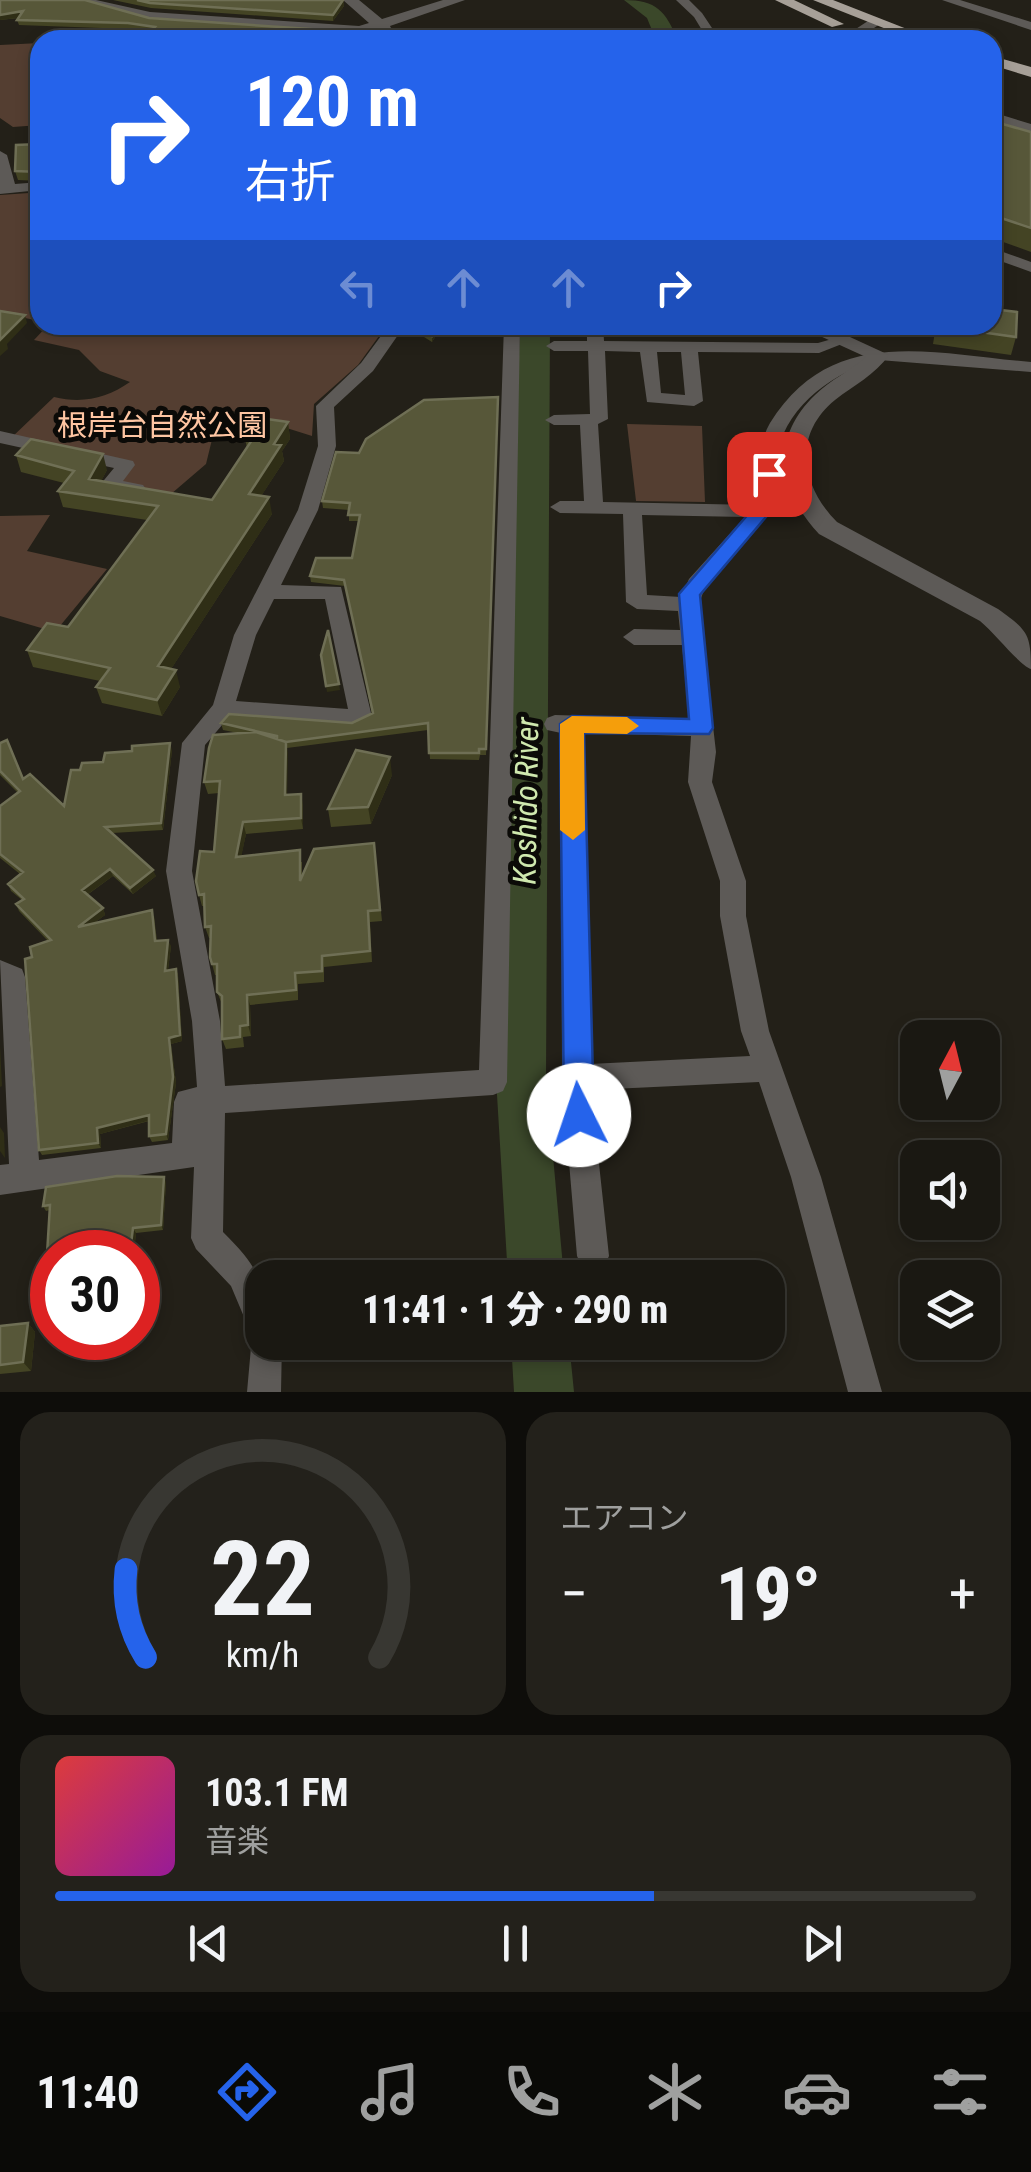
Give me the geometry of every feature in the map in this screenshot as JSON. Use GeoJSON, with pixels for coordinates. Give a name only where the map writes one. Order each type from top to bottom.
{"type":"FeatureCollection","features":[{"type":"Feature","properties":{"kind":"highway"},"geometry":{"type":"LineString","coordinates":[[782,0],[840,30]]}},
{"type":"Feature","properties":{"kind":"highway"},"geometry":{"type":"LineString","coordinates":[[820,0],[899,30]]}},
{"type":"Feature","properties":{"kind":"highway"},"geometry":{"type":"LineString","coordinates":[[1002,63],[1031,72]]}},
{"type":"Feature","properties":{"kind":"highway"},"geometry":{"type":"LineString","coordinates":[[1002,77],[1031,85]]}},
{"type":"Feature","properties":{"kind":"street"},"geometry":{"type":"LineString","coordinates":[[76,0],[150,16],[300,30]]}},
{"type":"Feature","properties":{"kind":"street"},"geometry":{"type":"LineString","coordinates":[[350,0],[386,30]]}},
{"type":"Feature","properties":{"kind":"street"},"geometry":{"type":"LineString","coordinates":[[369,30],[458,0]]}},
{"type":"Feature","properties":{"kind":"street"},"geometry":{"type":"LineString","coordinates":[[682,0],[708,30]]}},
{"type":"Feature","properties":{"kind":"street"},"geometry":{"type":"LineString","coordinates":[[948,0],[1031,26]]}},
{"type":"Feature","properties":{"kind":"street"},"geometry":{"type":"LineString","coordinates":[[862,30],[876,22]]}},
{"type":"Feature","properties":{"kind":"street"},"geometry":{"type":"LineString","coordinates":[[1002,120],[1031,129]]}},
{"type":"Feature","properties":{"kind":"street"},"geometry":{"type":"LineString","coordinates":[[0,155],[4,189],[30,187]]}},
{"type":"Feature","properties":{"kind":"street"},"geometry":{"type":"LineString","coordinates":[[1002,257],[1031,267]]}},
{"type":"Feature","properties":{"kind":"street"},"geometry":{"type":"LineString","coordinates":[[245,1280],[207,1238],[211,1100],[206,1021],[179,871],[194,743],[223,708],[244,635],[308,510],[326,446],[324,406],[367,368],[390,335]]}},
{"type":"Feature","properties":{"kind":"street"},"geometry":{"type":"LineString","coordinates":[[0,972],[12,976],[13,1179],[186,1156],[188,1102],[493,1082],[512,335]]}},
{"type":"Feature","properties":{"kind":"street"},"geometry":{"type":"LineString","coordinates":[[554,420],[599,420],[595,335]]}},
{"type":"Feature","properties":{"kind":"street"},"geometry":{"type":"LineString","coordinates":[[667,335],[669,347]]}},
{"type":"Feature","properties":{"kind":"street"},"geometry":{"type":"LineString","coordinates":[[825,335],[878,355],[1031,367]]}},
{"type":"Feature","properties":{"kind":"street"},"geometry":{"type":"LineString","coordinates":[[554,346],[820,348],[839,342]]}},
{"type":"Feature","properties":{"kind":"street"},"geometry":{"type":"LineString","coordinates":[[648,347],[653,398],[664,402],[694,401],[689,347]]}},
{"type":"Feature","properties":{"kind":"street"},"geometry":{"type":"LineString","coordinates":[[865,1392],[806,1177],[766,1069],[733,916],[732,881],[700,782],[701,728],[688,604],[696,584],[762,511],[770,496],[768,453],[782,418],[822,380],[850,362],[878,355]]}},
{"type":"Feature","properties":{"kind":"street"},"geometry":{"type":"LineString","coordinates":[[878,355],[806,418],[792,451],[799,496],[828,528],[1002,623],[1031,659]]}},
{"type":"Feature","properties":{"kind":"street"},"geometry":{"type":"LineString","coordinates":[[589,420],[594,507]]}},
{"type":"Feature","properties":{"kind":"street"},"geometry":{"type":"LineString","coordinates":[[0,437],[126,464],[110,486],[156,492]]}},
{"type":"Feature","properties":{"kind":"street"},"geometry":{"type":"LineString","coordinates":[[560,507],[762,511]]}},
{"type":"Feature","properties":{"kind":"street"},"geometry":{"type":"LineString","coordinates":[[632,508],[637,602],[688,604]]}},
{"type":"Feature","properties":{"kind":"street"},"geometry":{"type":"LineString","coordinates":[[223,708],[353,718],[360,713],[334,592],[267,592]]}},
{"type":"Feature","properties":{"kind":"street"},"geometry":{"type":"LineString","coordinates":[[634,637],[692,638]]}},
{"type":"Feature","properties":{"kind":"street"},"geometry":{"type":"LineString","coordinates":[[593,1256],[576,1080],[563,724],[701,728]]}},
{"type":"Feature","properties":{"kind":"street"},"geometry":{"type":"LineString","coordinates":[[576,1080],[602,1075],[766,1069]]}},
{"type":"Feature","properties":{"kind":"street"},"geometry":{"type":"LineString","coordinates":[[264,1392],[265,1360]]}},
{"type":"Feature","properties":{"kind":"green space"},"geometry":{"type":"Polygon","coordinates":[[[30,44],[30,126],[13,127],[0,118],[0,45],[30,44]]]}},
{"type":"Feature","properties":{"kind":"green space"},"geometry":{"type":"Polygon","coordinates":[[[30,194],[30,319],[0,313],[0,195],[30,194]]]}},
{"type":"Feature","properties":{"kind":"green space","name":"根岸台自然公園"},"geometry":{"type":"Polygon","coordinates":[[[39,335],[380,335],[358,365],[314,404],[312,436],[220,407],[206,464],[171,494],[110,485],[125,465],[10,439],[54,397],[94,398],[130,382],[100,371],[79,350],[34,340],[39,335]]]}},
{"type":"Feature","properties":{"kind":"green space"},"geometry":{"type":"Polygon","coordinates":[[[627,424],[702,426],[705,502],[636,501],[627,424]]]}},
{"type":"Feature","properties":{"kind":"green space"},"geometry":{"type":"Polygon","coordinates":[[[50,515],[27,551],[107,569],[55,632],[0,616],[0,516],[50,515]]]}},
{"type":"Feature","properties":{"kind":"building"},"geometry":{"type":"Polygon","coordinates":[[[0,0],[85,0],[149,18],[324,30],[152,30],[155,27],[128,23],[17,20],[23,11],[0,15],[0,0]]]}},
{"type":"Feature","properties":{"kind":"building"},"geometry":{"type":"Polygon","coordinates":[[[137,0],[343,0],[333,15],[137,0]]]}},
{"type":"Feature","properties":{"kind":"building"},"geometry":{"type":"Polygon","coordinates":[[[1002,124],[1031,132],[1031,228],[1002,218],[1002,124]]]}},
{"type":"Feature","properties":{"kind":"building"},"geometry":{"type":"Polygon","coordinates":[[[30,144],[30,172],[15,171],[16,145],[30,144]]]}},
{"type":"Feature","properties":{"kind":"building"},"geometry":{"type":"Polygon","coordinates":[[[1002,310],[1017,312],[1016,337],[1002,335],[1002,310]]]}},
{"type":"Feature","properties":{"kind":"building"},"geometry":{"type":"Polygon","coordinates":[[[0,311],[25,315],[0,340],[0,311]]]}},
{"type":"Feature","properties":{"kind":"building"},"geometry":{"type":"Polygon","coordinates":[[[498,397],[486,749],[479,749],[479,753],[429,753],[428,723],[286,742],[277,736],[221,723],[229,714],[352,723],[373,713],[344,580],[310,576],[316,558],[352,558],[360,515],[348,515],[350,503],[322,501],[336,452],[359,453],[366,439],[424,400],[498,397]]]}},
{"type":"Feature","properties":{"kind":"building"},"geometry":{"type":"Polygon","coordinates":[[[260,418],[288,422],[274,444],[281,445],[249,494],[269,497],[158,666],[176,670],[157,700],[96,687],[110,668],[27,650],[47,623],[68,627],[158,506],[58,491],[74,471],[16,455],[31,439],[103,454],[89,479],[212,500],[252,440],[245,439],[260,418]]]}},
{"type":"Feature","properties":{"kind":"building"},"geometry":{"type":"Polygon","coordinates":[[[328,630],[339,684],[326,686],[321,655],[328,630]]]}},
{"type":"Feature","properties":{"kind":"building"},"geometry":{"type":"Polygon","coordinates":[[[256,732],[286,742],[285,795],[301,794],[301,818],[243,822],[236,857],[300,850],[300,881],[314,849],[374,843],[380,910],[368,911],[370,951],[322,956],[322,971],[295,973],[296,990],[247,995],[248,1025],[240,1026],[240,1037],[222,1039],[222,996],[217,992],[217,964],[212,964],[210,957],[211,926],[205,927],[204,894],[199,895],[196,881],[200,851],[214,852],[220,781],[204,782],[213,735],[256,732]]]}},
{"type":"Feature","properties":{"kind":"building"},"geometry":{"type":"Polygon","coordinates":[[[7,740],[23,779],[30,774],[64,806],[71,770],[80,770],[82,763],[103,762],[105,753],[132,751],[132,746],[170,743],[161,823],[105,827],[153,870],[130,888],[110,869],[82,890],[103,908],[78,927],[152,910],[155,941],[168,940],[165,971],[176,969],[180,1035],[169,1038],[173,1077],[166,1134],[149,1136],[149,1115],[97,1128],[98,1143],[39,1150],[25,959],[32,957],[30,947],[51,940],[16,904],[24,899],[8,884],[23,872],[0,854],[0,806],[20,791],[0,771],[0,743],[7,740]]]}},
{"type":"Feature","properties":{"kind":"building"},"geometry":{"type":"Polygon","coordinates":[[[356,750],[390,757],[368,807],[328,809],[356,750]]]}},
{"type":"Feature","properties":{"kind":"building"},"geometry":{"type":"Polygon","coordinates":[[[117,1176],[164,1177],[161,1225],[133,1230],[48,1230],[50,1205],[43,1206],[46,1187],[117,1176]]]}},
{"type":"Feature","properties":{"kind":"building"},"geometry":{"type":"Polygon","coordinates":[[[28,1323],[23,1362],[0,1365],[0,1326],[28,1323]]]}},
{"type":"Feature","properties":{"kind":"waterway","name":"Koshido River"},"geometry":{"type":"LineString","coordinates":[[634,0],[656,15],[663,30]]}},
{"type":"Feature","properties":{"kind":"waterway","name":"Koshido River"},"geometry":{"type":"LineString","coordinates":[[535,335],[521,1078],[535,1260]]}},
{"type":"Feature","properties":{"kind":"waterway","name":"Koshido River"},"geometry":{"type":"LineString","coordinates":[[541,1360],[544,1392]]}},
{"type":"Feature","properties":{"kind":"slow traffic"},"geometry":{"type":"LineString","coordinates":[[573,830],[572,724],[627,726]]}},
{"type":"Feature","properties":{"kind":"route"},"geometry":{"type":"LineString","coordinates":[[579,1115],[572,724],[701,728],[689,594],[762,511],[770,496],[769,474]]}}]}
